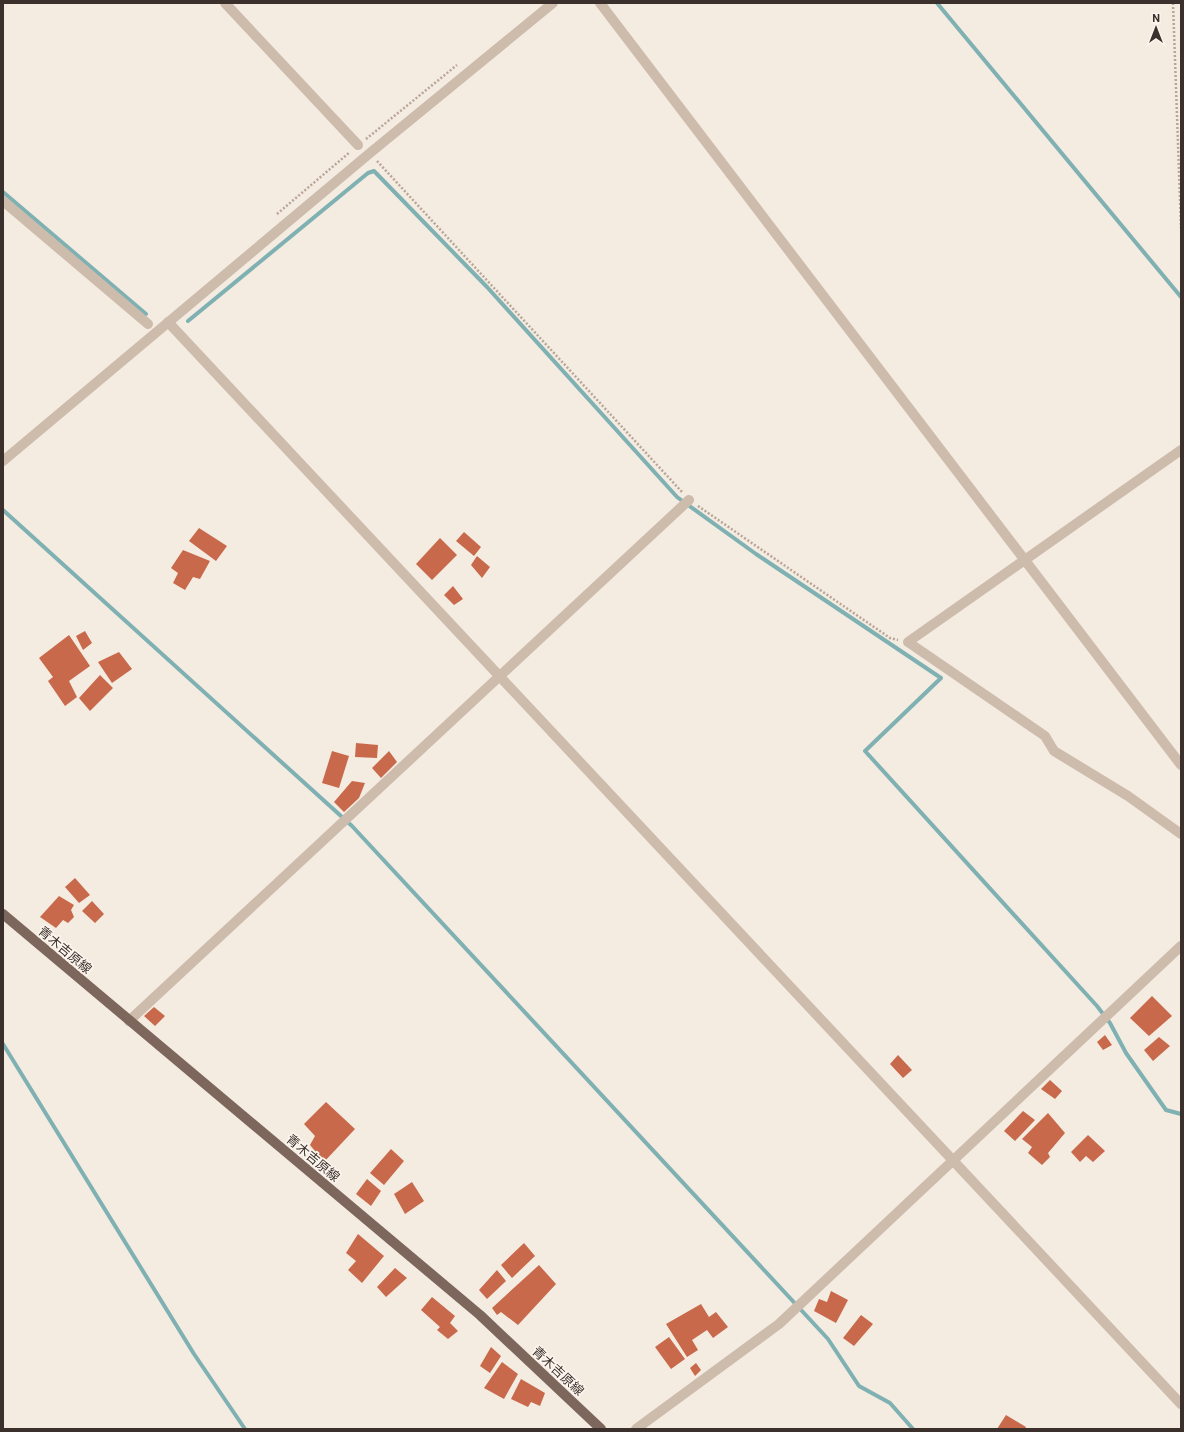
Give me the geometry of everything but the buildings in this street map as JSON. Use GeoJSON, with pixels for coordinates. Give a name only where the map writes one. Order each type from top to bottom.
{"type":"FeatureCollection","features":[{"type":"Feature","properties":{"kind":"main road","name":"青木吉原線"},"geometry":{"type":"LineString","coordinates":[[3,914],[128,1021],[480,1315],[601,1429]]}},
{"type":"Feature","properties":{"kind":"street"},"geometry":{"type":"LineString","coordinates":[[225,3],[358,145]]}},
{"type":"Feature","properties":{"kind":"street"},"geometry":{"type":"LineString","coordinates":[[3,461],[370,153],[553,3]]}},
{"type":"Feature","properties":{"kind":"street"},"geometry":{"type":"LineString","coordinates":[[600,3],[1181,765]]}},
{"type":"Feature","properties":{"kind":"street"},"geometry":{"type":"LineString","coordinates":[[3,201],[148,324]]}},
{"type":"Feature","properties":{"kind":"street"},"geometry":{"type":"LineString","coordinates":[[168,322],[499,678],[954,1158],[1181,1404]]}},
{"type":"Feature","properties":{"kind":"street"},"geometry":{"type":"LineString","coordinates":[[1181,450],[908,642],[1045,736],[1054,751],[1128,796],[1181,834]]}},
{"type":"Feature","properties":{"kind":"street"},"geometry":{"type":"LineString","coordinates":[[128,1021],[689,500]]}},
{"type":"Feature","properties":{"kind":"street"},"geometry":{"type":"LineString","coordinates":[[636,1429],[778,1324],[1181,946]]}},
{"type":"Feature","properties":{"kind":"path"},"geometry":{"type":"LineString","coordinates":[[1173,3],[1181,228]]}},
{"type":"Feature","properties":{"kind":"path"},"geometry":{"type":"LineString","coordinates":[[370,153],[689,500],[890,638],[908,642]]}},
{"type":"Feature","properties":{"kind":"waterway"},"geometry":{"type":"LineString","coordinates":[[937,3],[1181,297]]}},
{"type":"Feature","properties":{"kind":"waterway"},"geometry":{"type":"LineString","coordinates":[[188,321],[368,173],[374,171],[487,287],[677,497],[756,554],[941,678],[865,751],[1097,1006],[1110,1023],[1126,1053],[1166,1110],[1181,1114]]}},
{"type":"Feature","properties":{"kind":"waterway"},"geometry":{"type":"LineString","coordinates":[[3,192],[146,314]]}},
{"type":"Feature","properties":{"kind":"waterway"},"geometry":{"type":"LineString","coordinates":[[3,510],[352,826],[828,1339],[859,1386],[890,1403],[913,1429]]}},
{"type":"Feature","properties":{"kind":"waterway"},"geometry":{"type":"LineString","coordinates":[[3,1044],[194,1354],[245,1429]]}}]}
